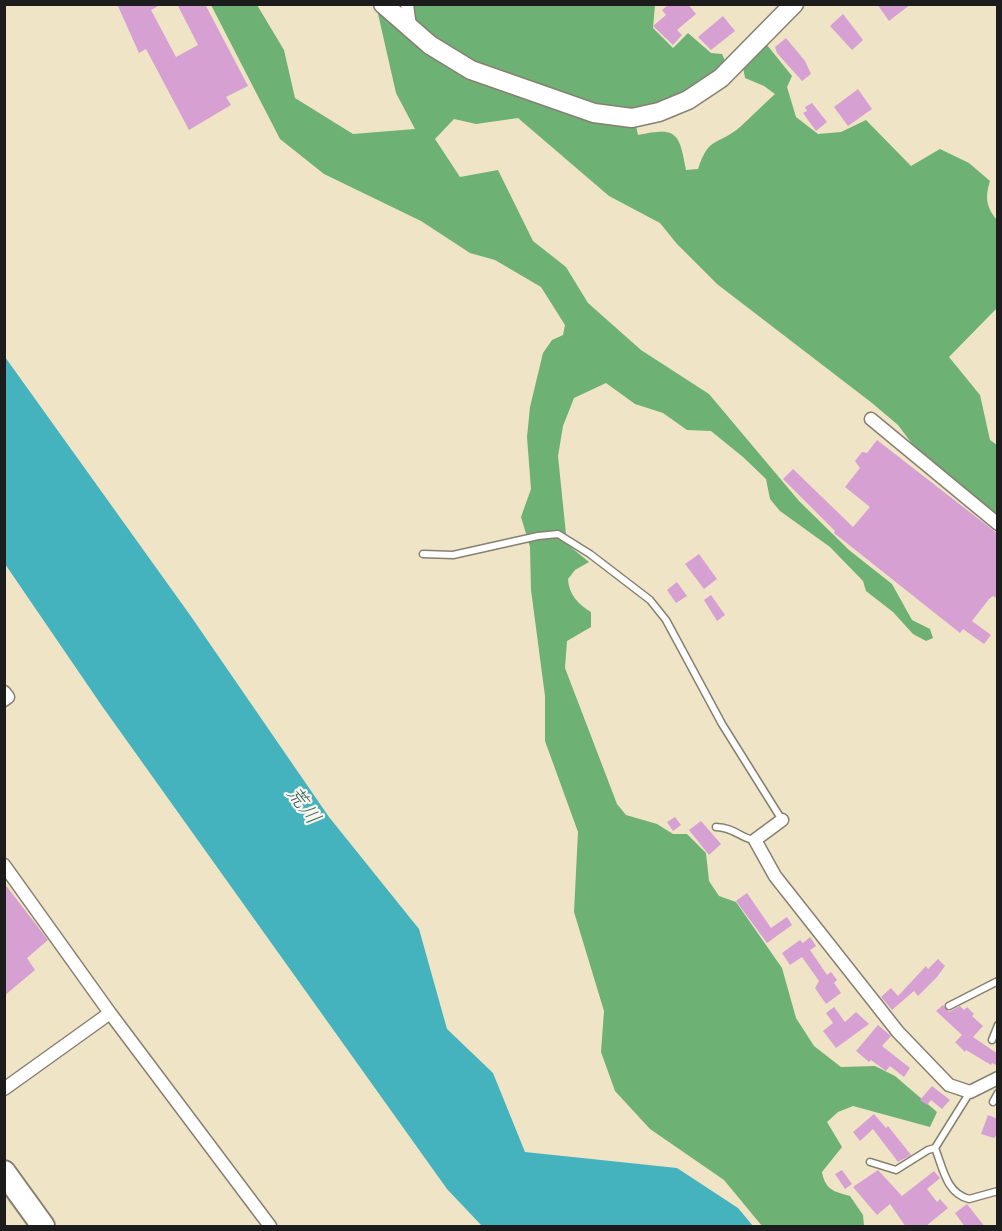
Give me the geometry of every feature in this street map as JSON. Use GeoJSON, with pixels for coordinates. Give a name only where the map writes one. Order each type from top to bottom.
{"type":"FeatureCollection","features":[{"type":"Feature","properties":{"kind":"highway"},"geometry":{"type":"LineString","coordinates":[[4,1172],[43,1227]]}},
{"type":"Feature","properties":{"kind":"highway"},"geometry":{"type":"LineString","coordinates":[[4,1199],[25,1227]]}},
{"type":"Feature","properties":{"kind":"street"},"geometry":{"type":"LineString","coordinates":[[383,4],[430,45],[471,70],[594,112],[632,118],[658,112],[688,100],[721,78],[794,4]]}},
{"type":"Feature","properties":{"kind":"street"},"geometry":{"type":"LineString","coordinates":[[407,4],[410,27]]}},
{"type":"Feature","properties":{"kind":"street"},"geometry":{"type":"LineString","coordinates":[[871,419],[998,524]]}},
{"type":"Feature","properties":{"kind":"street"},"geometry":{"type":"LineString","coordinates":[[4,692],[8,697],[4,700]]}},
{"type":"Feature","properties":{"kind":"street"},"geometry":{"type":"LineString","coordinates":[[782,820],[755,840],[775,876],[898,1032],[949,1085],[970,1092],[998,1078]]}},
{"type":"Feature","properties":{"kind":"street"},"geometry":{"type":"LineString","coordinates":[[4,865],[110,1014],[270,1227]]}},
{"type":"Feature","properties":{"kind":"street"},"geometry":{"type":"LineString","coordinates":[[4,1089],[110,1014]]}},
{"type":"Feature","properties":{"kind":"lane"},"geometry":{"type":"LineString","coordinates":[[423,554],[453,555],[538,536],[558,534],[590,554],[650,600],[666,620],[722,724],[782,820]]}},
{"type":"Feature","properties":{"kind":"lane"},"geometry":{"type":"LineString","coordinates":[[716,827],[727,827],[749,840],[755,840]]}},
{"type":"Feature","properties":{"kind":"lane"},"geometry":{"type":"LineString","coordinates":[[949,1006],[998,981]]}},
{"type":"Feature","properties":{"kind":"lane"},"geometry":{"type":"LineString","coordinates":[[992,1040],[998,1025]]}},
{"type":"Feature","properties":{"kind":"lane"},"geometry":{"type":"LineString","coordinates":[[870,1162],[896,1170],[935,1148],[970,1092]]}},
{"type":"Feature","properties":{"kind":"lane"},"geometry":{"type":"LineString","coordinates":[[993,1102],[998,1093]]}},
{"type":"Feature","properties":{"kind":"lane"},"geometry":{"type":"LineString","coordinates":[[935,1148],[949,1185],[954,1192],[969,1199],[998,1191]]}},
{"type":"Feature","properties":{"kind":"green space"},"geometry":{"type":"Polygon","coordinates":[[[211,5],[257,5],[284,50],[295,98],[353,134],[415,129],[396,93],[376,5],[655,5],[653,28],[673,48],[688,33],[711,53],[722,54],[727,65],[721,75],[635,121],[638,135],[661,132],[674,135],[681,147],[686,170],[698,169],[710,146],[740,127],[775,94],[764,86],[745,78],[743,67],[762,47],[767,45],[792,76],[787,87],[796,117],[818,134],[841,132],[866,120],[911,166],[940,149],[969,163],[990,181],[987,192],[988,202],[997,220],[997,308],[949,357],[980,395],[990,440],[997,445],[997,516],[919,453],[898,425],[872,403],[717,284],[677,244],[660,223],[609,196],[518,118],[476,124],[454,119],[435,139],[460,177],[498,170],[533,241],[566,267],[588,303],[641,350],[709,394],[799,501],[849,550],[892,584],[912,620],[930,629],[933,638],[926,641],[913,634],[893,612],[866,591],[863,581],[830,547],[780,511],[770,499],[766,479],[711,431],[687,430],[663,413],[635,404],[606,383],[574,398],[563,426],[558,456],[567,544],[589,562],[575,570],[568,579],[569,585],[575,598],[591,612],[591,627],[567,641],[565,668],[617,804],[626,815],[657,824],[673,834],[687,834],[706,853],[709,881],[719,896],[736,902],[782,968],[796,1018],[814,1046],[841,1067],[875,1066],[895,1076],[937,1112],[930,1127],[853,1106],[838,1112],[827,1122],[842,1147],[822,1172],[823,1178],[832,1189],[850,1196],[863,1215],[864,1226],[762,1226],[724,1180],[650,1129],[615,1091],[601,1052],[604,1011],[574,912],[578,832],[545,741],[545,696],[531,590],[530,547],[521,517],[531,489],[527,437],[530,407],[543,353],[552,340],[563,335],[565,325],[541,287],[495,260],[470,253],[421,221],[324,174],[280,139],[211,5]]]}},
{"type":"Feature","properties":{"kind":"water","name":"荒川"},"geometry":{"type":"Polygon","coordinates":[[[5,357],[190,615],[329,817],[419,929],[447,1029],[493,1073],[525,1152],[677,1168],[738,1208],[753,1226],[482,1226],[447,1189],[102,706],[5,564],[5,357]]]}},
{"type":"Feature","properties":{"kind":"building"},"geometry":{"type":"Polygon","coordinates":[[[117,4],[162,4],[151,10],[176,57],[198,45],[177,4],[205,4],[248,86],[226,97],[231,105],[189,130],[146,49],[139,53],[117,4]]]}},
{"type":"Feature","properties":{"kind":"building"},"geometry":{"type":"Polygon","coordinates":[[[669,4],[688,4],[696,14],[677,30],[682,35],[673,45],[653,26],[666,15],[662,10],[669,4]]]}},
{"type":"Feature","properties":{"kind":"building"},"geometry":{"type":"Polygon","coordinates":[[[877,4],[911,4],[889,21],[877,4]]]}},
{"type":"Feature","properties":{"kind":"building"},"geometry":{"type":"Polygon","coordinates":[[[843,14],[863,40],[852,50],[830,26],[843,14]]]}},
{"type":"Feature","properties":{"kind":"building"},"geometry":{"type":"Polygon","coordinates":[[[723,16],[735,31],[711,50],[698,37],[723,16]]]}},
{"type":"Feature","properties":{"kind":"building"},"geometry":{"type":"Polygon","coordinates":[[[786,38],[805,61],[811,74],[802,81],[777,53],[775,47],[786,38]]]}},
{"type":"Feature","properties":{"kind":"building"},"geometry":{"type":"Polygon","coordinates":[[[858,89],[872,109],[848,126],[834,107],[858,89]]]}},
{"type":"Feature","properties":{"kind":"building"},"geometry":{"type":"Polygon","coordinates":[[[812,103],[827,122],[816,131],[803,113],[807,111],[805,107],[812,103]]]}},
{"type":"Feature","properties":{"kind":"building"},"geometry":{"type":"Polygon","coordinates":[[[877,440],[998,534],[998,599],[993,596],[989,599],[972,621],[991,635],[984,644],[963,629],[960,633],[834,533],[835,531],[783,479],[793,469],[853,527],[870,507],[845,487],[860,468],[855,461],[862,452],[867,453],[877,440]]]}},
{"type":"Feature","properties":{"kind":"building"},"geometry":{"type":"Polygon","coordinates":[[[699,554],[717,579],[704,589],[685,564],[699,554]]]}},
{"type":"Feature","properties":{"kind":"building"},"geometry":{"type":"Polygon","coordinates":[[[677,582],[687,596],[676,603],[667,590],[677,582]]]}},
{"type":"Feature","properties":{"kind":"building"},"geometry":{"type":"Polygon","coordinates":[[[711,595],[725,615],[717,621],[704,600],[711,595]]]}},
{"type":"Feature","properties":{"kind":"building"},"geometry":{"type":"Polygon","coordinates":[[[675,817],[681,825],[673,831],[667,822],[675,817]]]}},
{"type":"Feature","properties":{"kind":"building"},"geometry":{"type":"Polygon","coordinates":[[[701,821],[721,844],[709,855],[689,830],[701,821]]]}},
{"type":"Feature","properties":{"kind":"building"},"geometry":{"type":"Polygon","coordinates":[[[4,883],[48,940],[27,958],[35,970],[4,996],[4,883]]]}},
{"type":"Feature","properties":{"kind":"building"},"geometry":{"type":"Polygon","coordinates":[[[747,893],[771,928],[787,917],[792,925],[767,943],[736,901],[747,893]]]}},
{"type":"Feature","properties":{"kind":"building"},"geometry":{"type":"Polygon","coordinates":[[[810,937],[816,946],[810,950],[827,975],[831,972],[837,980],[834,983],[841,993],[826,1004],[815,988],[819,981],[802,957],[790,965],[782,953],[800,940],[803,943],[810,937]]]}},
{"type":"Feature","properties":{"kind":"building"},"geometry":{"type":"Polygon","coordinates":[[[938,959],[945,966],[937,977],[918,996],[914,991],[892,1010],[881,997],[891,988],[898,996],[926,966],[928,969],[938,959]]]}},
{"type":"Feature","properties":{"kind":"building"},"geometry":{"type":"Polygon","coordinates":[[[943,1005],[949,1012],[960,1006],[964,1010],[967,1007],[974,1014],[972,1016],[983,1026],[973,1037],[998,1054],[998,1066],[992,1063],[991,1065],[966,1050],[965,1052],[955,1042],[962,1035],[936,1011],[943,1005]]]}},
{"type":"Feature","properties":{"kind":"building"},"geometry":{"type":"Polygon","coordinates":[[[834,1007],[845,1022],[856,1012],[869,1024],[836,1048],[823,1031],[833,1023],[826,1013],[834,1007]]]}},
{"type":"Feature","properties":{"kind":"building"},"geometry":{"type":"Polygon","coordinates":[[[878,1025],[891,1036],[882,1046],[910,1068],[904,1077],[890,1066],[886,1071],[871,1060],[869,1062],[856,1051],[878,1025]]]}},
{"type":"Feature","properties":{"kind":"building"},"geometry":{"type":"Polygon","coordinates":[[[932,1086],[950,1100],[942,1109],[931,1100],[927,1105],[920,1100],[932,1086]]]}},
{"type":"Feature","properties":{"kind":"building"},"geometry":{"type":"Polygon","coordinates":[[[874,1114],[886,1128],[888,1126],[911,1155],[898,1162],[873,1129],[860,1141],[853,1132],[874,1114]]]}},
{"type":"Feature","properties":{"kind":"building"},"geometry":{"type":"Polygon","coordinates":[[[988,1115],[998,1119],[998,1133],[994,1138],[981,1134],[988,1115]]]}},
{"type":"Feature","properties":{"kind":"building"},"geometry":{"type":"Polygon","coordinates":[[[842,1170],[852,1184],[845,1189],[835,1174],[842,1170]]]}},
{"type":"Feature","properties":{"kind":"building"},"geometry":{"type":"Polygon","coordinates":[[[878,1170],[902,1196],[934,1171],[940,1178],[927,1189],[937,1202],[940,1199],[948,1208],[925,1227],[906,1227],[890,1204],[877,1215],[853,1187],[878,1170]]]}},
{"type":"Feature","properties":{"kind":"building"},"geometry":{"type":"Polygon","coordinates":[[[967,1204],[985,1227],[965,1227],[955,1213],[967,1204]]]}}]}
